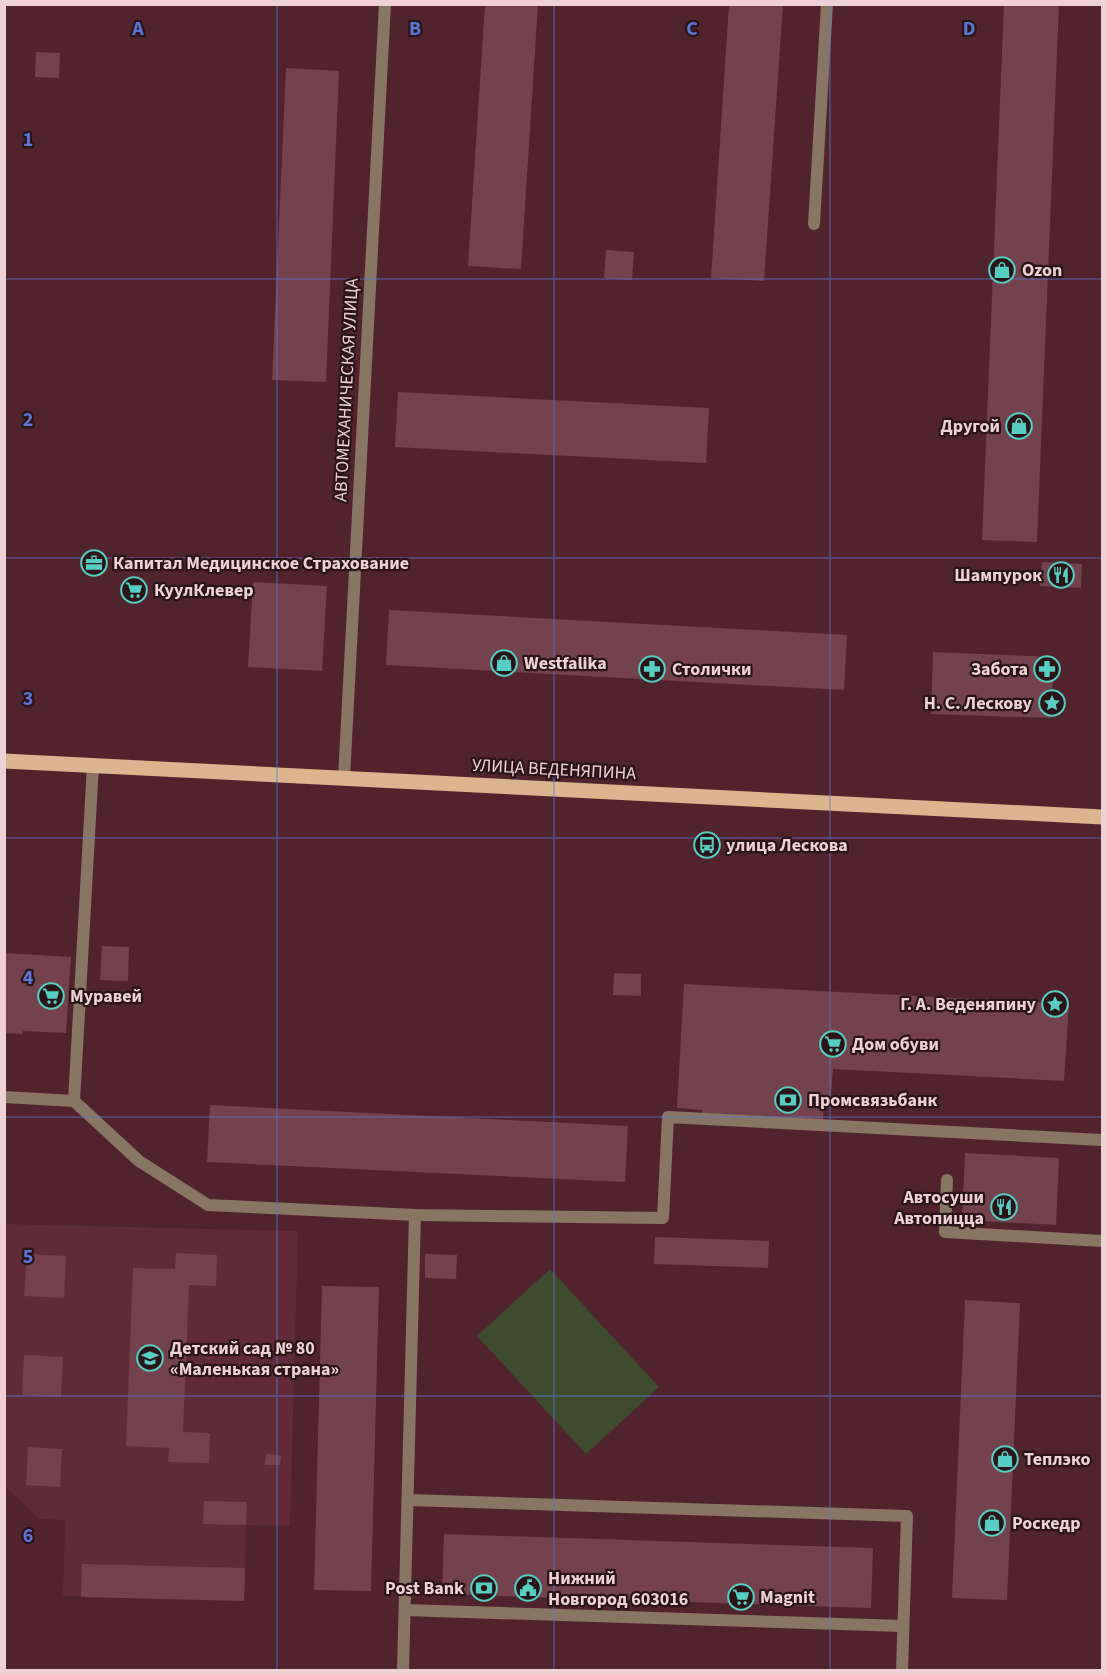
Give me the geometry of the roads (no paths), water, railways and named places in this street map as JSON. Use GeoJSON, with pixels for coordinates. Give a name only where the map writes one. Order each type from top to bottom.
{"type":"FeatureCollection","features":[{"type":"Feature","properties":{"kind":"main road","name":"УЛИЦА ВЕДЕНЯПИНА"},"geometry":{"type":"LineString","coordinates":[[4,761],[1102,817]]}},
{"type":"Feature","properties":{"kind":"street","name":"АВТОМЕХАНИЧЕСКАЯ УЛИЦА"},"geometry":{"type":"LineString","coordinates":[[344,778],[385,4]]}},
{"type":"Feature","properties":{"kind":"street"},"geometry":{"type":"LineString","coordinates":[[814,224],[827,4]]}},
{"type":"Feature","properties":{"kind":"street"},"geometry":{"type":"LineString","coordinates":[[74,1101],[93,765]]}},
{"type":"Feature","properties":{"kind":"street"},"geometry":{"type":"LineString","coordinates":[[4,1097],[74,1101],[139,1161],[208,1205],[415,1215],[663,1218],[668,1118],[1102,1140]]}},
{"type":"Feature","properties":{"kind":"street"},"geometry":{"type":"LineString","coordinates":[[947,1180],[945,1232],[1102,1241]]}},
{"type":"Feature","properties":{"kind":"street"},"geometry":{"type":"LineString","coordinates":[[403,1671],[415,1215]]}},
{"type":"Feature","properties":{"kind":"street"},"geometry":{"type":"LineString","coordinates":[[408,1500],[907,1516],[902,1671]]}},
{"type":"Feature","properties":{"kind":"street"},"geometry":{"type":"LineString","coordinates":[[405,1610],[903,1626]]}},
{"type":"Feature","properties":{"kind":"place","name":"Ozon"},"geometry":{"type":"Point","coordinates":[1002,270]}},
{"type":"Feature","properties":{"kind":"place","name":"Другой"},"geometry":{"type":"Point","coordinates":[1019,426]}},
{"type":"Feature","properties":{"kind":"place","name":"Капитал Медицинское Страхование"},"geometry":{"type":"Point","coordinates":[94,563]}},
{"type":"Feature","properties":{"kind":"place","name":"Шампурок"},"geometry":{"type":"Point","coordinates":[1061,575]}},
{"type":"Feature","properties":{"kind":"place","name":"КуулКлевер"},"geometry":{"type":"Point","coordinates":[134,590]}},
{"type":"Feature","properties":{"kind":"place","name":"Westfalika"},"geometry":{"type":"Point","coordinates":[504,663]}},
{"type":"Feature","properties":{"kind":"place","name":"Столички"},"geometry":{"type":"Point","coordinates":[652,669]}},
{"type":"Feature","properties":{"kind":"place","name":"Забота"},"geometry":{"type":"Point","coordinates":[1047,669]}},
{"type":"Feature","properties":{"kind":"place","name":"Н. С. Лескову"},"geometry":{"type":"Point","coordinates":[1052,703]}},
{"type":"Feature","properties":{"kind":"place","name":"улица Лескова"},"geometry":{"type":"Point","coordinates":[707,845]}},
{"type":"Feature","properties":{"kind":"place","name":"Муравей"},"geometry":{"type":"Point","coordinates":[51,996]}},
{"type":"Feature","properties":{"kind":"place","name":"Г. А. Веденяпину"},"geometry":{"type":"Point","coordinates":[1055,1004]}},
{"type":"Feature","properties":{"kind":"place","name":"Дом обуви"},"geometry":{"type":"Point","coordinates":[833,1044]}},
{"type":"Feature","properties":{"kind":"place","name":"Промсвязьбанк"},"geometry":{"type":"Point","coordinates":[788,1100]}},
{"type":"Feature","properties":{"kind":"place","name":"Автосуши Автопицца"},"geometry":{"type":"Point","coordinates":[1004,1207]}},
{"type":"Feature","properties":{"kind":"place","name":"Детский сад № 80 «Маленькая страна»"},"geometry":{"type":"Point","coordinates":[150,1358]}},
{"type":"Feature","properties":{"kind":"place","name":"Теплэко"},"geometry":{"type":"Point","coordinates":[1005,1459]}},
{"type":"Feature","properties":{"kind":"place","name":"Роскедр"},"geometry":{"type":"Point","coordinates":[992,1523]}},
{"type":"Feature","properties":{"kind":"place","name":"Post Bank"},"geometry":{"type":"Point","coordinates":[484,1588]}},
{"type":"Feature","properties":{"kind":"place","name":"Нижний Новгород 603016"},"geometry":{"type":"Point","coordinates":[528,1588]}},
{"type":"Feature","properties":{"kind":"place","name":"Magnit"},"geometry":{"type":"Point","coordinates":[741,1597]}}]}
